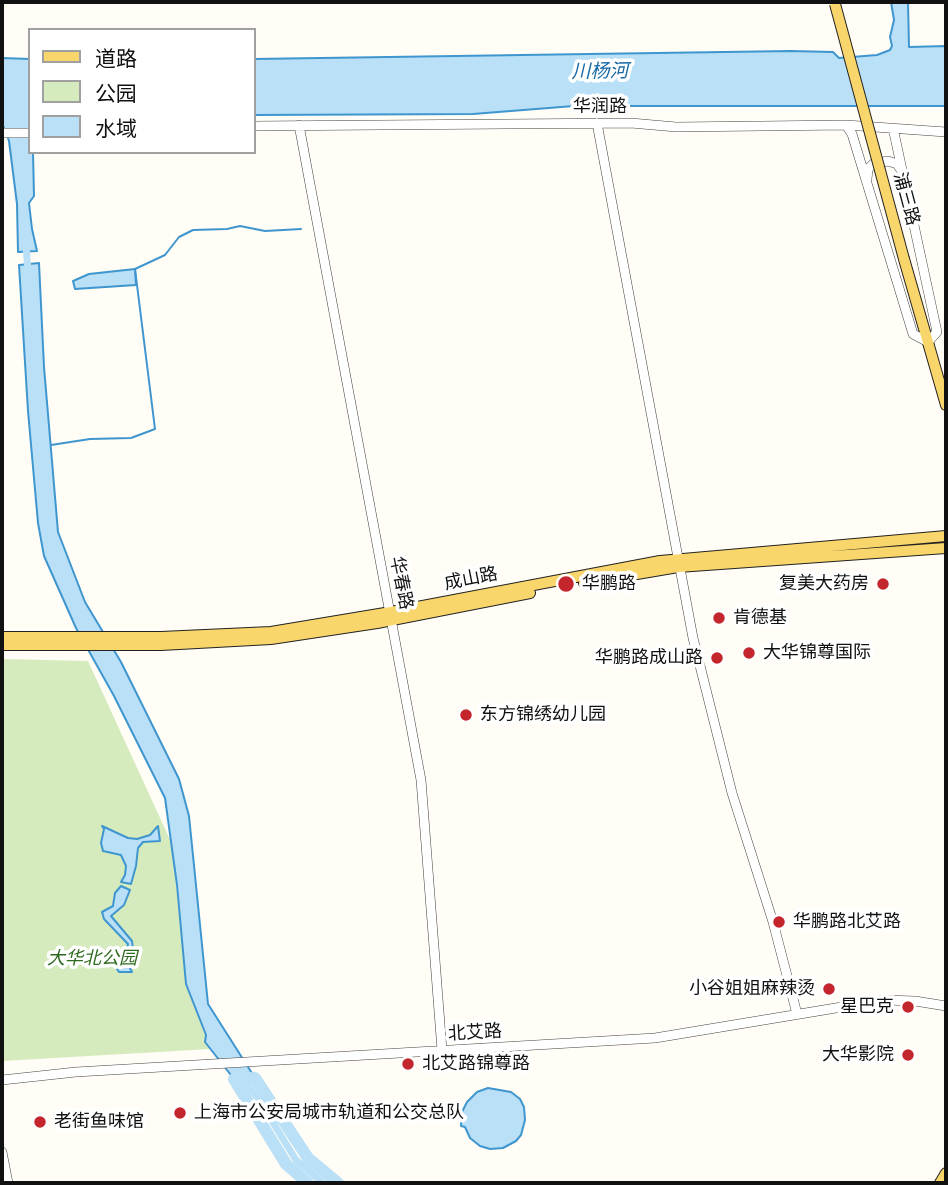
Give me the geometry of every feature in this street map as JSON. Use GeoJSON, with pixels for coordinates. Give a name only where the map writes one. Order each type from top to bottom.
{"type":"FeatureCollection","features":[{"type":"Feature","properties":{"kind":"main road","name":"浦三路"},"geometry":{"type":"LineString","coordinates":[[835,3],[946,405]]}},
{"type":"Feature","properties":{"kind":"main road","name":"成山路"},"geometry":{"type":"LineString","coordinates":[[2,645],[271,632],[392,616],[678,563],[946,536]]}},
{"type":"Feature","properties":{"kind":"main road","name":"成山路"},"geometry":{"type":"LineString","coordinates":[[678,563],[946,548]]}},
{"type":"Feature","properties":{"kind":"main road","name":"成山路"},"geometry":{"type":"LineString","coordinates":[[2,637],[80,641]]}},
{"type":"Feature","properties":{"kind":"main road"},"geometry":{"type":"LineString","coordinates":[[940,1183],[946,1173]]}},
{"type":"Feature","properties":{"kind":"street"},"geometry":{"type":"LineString","coordinates":[[597,123],[693,638],[732,793],[773,922],[797,1014]]}},
{"type":"Feature","properties":{"kind":"street","name":"华润路"},"geometry":{"type":"LineString","coordinates":[[256,126],[631,123],[676,127],[846,125],[946,132]]}},
{"type":"Feature","properties":{"kind":"street","name":"华春路"},"geometry":{"type":"LineString","coordinates":[[299,125],[421,780],[442,1050]]}},
{"type":"Feature","properties":{"kind":"street"},"geometry":{"type":"LineString","coordinates":[[846,125],[852,134],[913,334],[928,342],[937,331],[893,128]]}},
{"type":"Feature","properties":{"kind":"street"},"geometry":{"type":"LineString","coordinates":[[2,133],[28,133]]}},
{"type":"Feature","properties":{"kind":"street"},"geometry":{"type":"LineString","coordinates":[[866,181],[868,169],[873,164],[888,161],[897,164],[902,172]]}},
{"type":"Feature","properties":{"kind":"street","name":"北艾路"},"geometry":{"type":"LineString","coordinates":[[2,1080],[76,1072],[655,1038],[884,1000],[946,1006]]}},
{"type":"Feature","properties":{"kind":"street"},"geometry":{"type":"LineString","coordinates":[[2,1152],[8,1183]]}},
{"type":"Feature","properties":{"kind":"green space","name":"大华北公园"},"geometry":{"type":"Polygon","coordinates":[[[2,659],[88,661],[172,844],[186,984],[210,1049],[2,1061],[2,659]]]}},
{"type":"Feature","properties":{"kind":"water","name":"川杨河"},"geometry":{"type":"Polygon","coordinates":[[[891,2],[908,2],[909,47],[946,46],[946,106],[574,106],[473,114],[256,115],[256,59],[791,51],[833,52],[839,58],[877,55],[890,50],[894,20],[891,2]]]}},
{"type":"Feature","properties":{"kind":"water"},"geometry":{"type":"Polygon","coordinates":[[[2,58],[28,59],[28,154],[33,154],[34,196],[29,203],[37,251],[18,252],[17,204],[9,141],[2,123],[2,58]]]}},
{"type":"Feature","properties":{"kind":"water"},"geometry":{"type":"Polygon","coordinates":[[[39,263],[44,367],[58,532],[85,602],[121,662],[179,779],[189,816],[208,1004],[255,1078],[234,1079],[205,1042],[206,1035],[186,984],[177,885],[165,798],[114,696],[76,628],[44,556],[38,523],[28,411],[19,265],[39,263]]]}},
{"type":"Feature","properties":{"kind":"water"},"geometry":{"type":"Polygon","coordinates":[[[135,269],[136,285],[75,289],[73,281],[89,274],[135,269]]]}},
{"type":"Feature","properties":{"kind":"water"},"geometry":{"type":"Polygon","coordinates":[[[102,826],[128,838],[137,839],[150,835],[158,826],[160,841],[143,842],[138,848],[131,884],[121,882],[126,866],[121,855],[103,851],[102,826]]]}},
{"type":"Feature","properties":{"kind":"water"},"geometry":{"type":"Polygon","coordinates":[[[121,886],[130,890],[124,905],[111,916],[132,941],[132,972],[119,972],[115,966],[123,964],[128,944],[104,919],[102,912],[113,906],[115,893],[121,886]]]}},
{"type":"Feature","properties":{"kind":"water"},"geometry":{"type":"Polygon","coordinates":[[[488,1088],[511,1092],[520,1099],[524,1107],[525,1120],[521,1135],[503,1148],[490,1149],[480,1146],[470,1138],[465,1127],[461,1126],[462,1112],[467,1102],[477,1092],[488,1088]]]}},
{"type":"Feature","properties":{"kind":"waterway"},"geometry":{"type":"LineString","coordinates":[[51,445],[90,439],[131,438],[155,429],[135,269],[165,255],[179,237],[193,230],[240,226],[265,231],[301,229]]}},
{"type":"Feature","properties":{"kind":"waterway"},"geometry":{"type":"LineString","coordinates":[[26,245],[28,271]]}},
{"type":"Feature","properties":{"kind":"waterway"},"geometry":{"type":"LineString","coordinates":[[239,1073],[296,1160],[323,1183]]}},
{"type":"Feature","properties":{"kind":"waterway"},"geometry":{"type":"LineString","coordinates":[[308,1183],[286,1164],[234,1079],[255,1078],[308,1158],[338,1183]]}},
{"type":"Feature","properties":{"kind":"place","name":"华鹏路"},"geometry":{"type":"Point","coordinates":[566,584]}},
{"type":"Feature","properties":{"kind":"place","name":"复美大药房"},"geometry":{"type":"Point","coordinates":[883,584]}},
{"type":"Feature","properties":{"kind":"place","name":"肯德基"},"geometry":{"type":"Point","coordinates":[719,618]}},
{"type":"Feature","properties":{"kind":"place","name":"大华锦尊国际"},"geometry":{"type":"Point","coordinates":[749,653]}},
{"type":"Feature","properties":{"kind":"place","name":"华鹏路成山路"},"geometry":{"type":"Point","coordinates":[717,658]}},
{"type":"Feature","properties":{"kind":"place","name":"东方锦绣幼儿园"},"geometry":{"type":"Point","coordinates":[466,715]}},
{"type":"Feature","properties":{"kind":"place","name":"华鹏路北艾路"},"geometry":{"type":"Point","coordinates":[779,922]}},
{"type":"Feature","properties":{"kind":"place","name":"小谷姐姐麻辣烫"},"geometry":{"type":"Point","coordinates":[829,989]}},
{"type":"Feature","properties":{"kind":"place","name":"星巴克"},"geometry":{"type":"Point","coordinates":[908,1007]}},
{"type":"Feature","properties":{"kind":"place","name":"大华影院"},"geometry":{"type":"Point","coordinates":[908,1055]}},
{"type":"Feature","properties":{"kind":"place","name":"北艾路锦尊路"},"geometry":{"type":"Point","coordinates":[408,1064]}},
{"type":"Feature","properties":{"kind":"place","name":"上海市公安局城市轨道和公交总队"},"geometry":{"type":"Point","coordinates":[180,1113]}},
{"type":"Feature","properties":{"kind":"place","name":"老街鱼味馆"},"geometry":{"type":"Point","coordinates":[40,1122]}}]}
